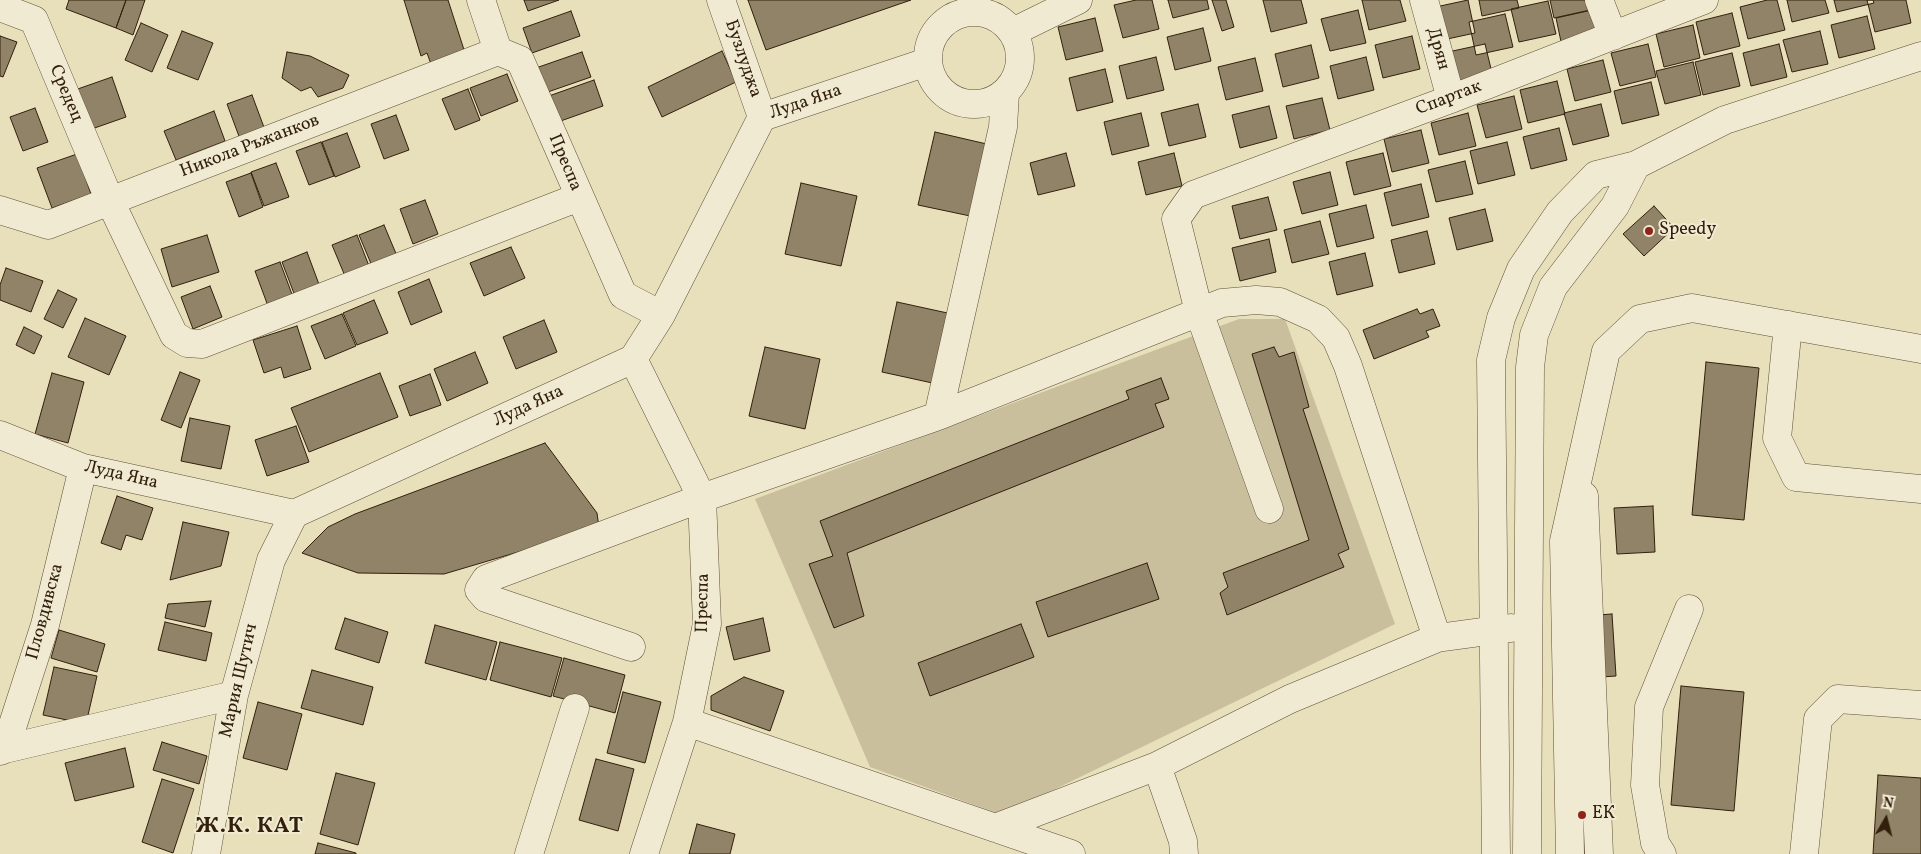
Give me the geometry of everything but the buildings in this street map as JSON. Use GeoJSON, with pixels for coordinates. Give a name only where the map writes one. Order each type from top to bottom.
{"type":"FeatureCollection","features":[{"type":"Feature","properties":{"kind":"street"},"geometry":{"type":"LineString","coordinates":[[481,0],[498,50]]}},
{"type":"Feature","properties":{"kind":"street","name":"Бузлуджа"},"geometry":{"type":"LineString","coordinates":[[721,0],[762,117]]}},
{"type":"Feature","properties":{"kind":"street"},"geometry":{"type":"LineString","coordinates":[[1013,32],[1078,0]]}},
{"type":"Feature","properties":{"kind":"street","name":"Дрян"},"geometry":{"type":"LineString","coordinates":[[1424,0],[1451,99]]}},
{"type":"Feature","properties":{"kind":"street"},"geometry":{"type":"LineString","coordinates":[[1598,0],[1613,36]]}},
{"type":"Feature","properties":{"kind":"street","name":"Спартак"},"geometry":{"type":"LineString","coordinates":[[1199,312],[1176,219],[1193,195],[1451,99],[1704,0]]}},
{"type":"Feature","properties":{"kind":"street","name":"Средец"},"geometry":{"type":"LineString","coordinates":[[0,7],[34,20],[110,201],[174,335],[187,343],[202,344],[579,198]]}},
{"type":"Feature","properties":{"kind":"street"},"geometry":{"type":"LineString","coordinates":[[971,12],[994,16],[1013,32],[1019,47],[1020,64],[1015,80],[1005,92],[987,103],[966,104],[947,96],[934,81],[928,62],[932,38],[948,19],[971,12]]}},
{"type":"Feature","properties":{"kind":"street","name":"Преспа"},"geometry":{"type":"LineString","coordinates":[[498,50],[520,60],[622,295],[662,315]]}},
{"type":"Feature","properties":{"kind":"street","name":"Никола Ръжанков"},"geometry":{"type":"LineString","coordinates":[[0,210],[48,225],[498,50]]}},
{"type":"Feature","properties":{"kind":"street"},"geometry":{"type":"LineString","coordinates":[[1496,854],[1490,360],[1502,318],[1521,269],[1560,212],[1596,175],[1636,165],[1725,120],[1921,56]]}},
{"type":"Feature","properties":{"kind":"street","name":"Луда Яна"},"geometry":{"type":"LineString","coordinates":[[0,435],[83,468],[294,514],[633,359],[662,315],[762,117],[928,62]]}},
{"type":"Feature","properties":{"kind":"street"},"geometry":{"type":"LineString","coordinates":[[938,416],[1003,126],[1005,92]]}},
{"type":"Feature","properties":{"kind":"street"},"geometry":{"type":"LineString","coordinates":[[1527,854],[1530,367],[1534,334],[1553,287],[1616,206],[1636,165]]}},
{"type":"Feature","properties":{"kind":"street"},"geometry":{"type":"LineString","coordinates":[[631,647],[486,598],[479,590],[486,580],[702,498],[938,416],[1222,303],[1256,300],[1280,302],[1318,318],[1336,338],[1348,366],[1437,638]]}},
{"type":"Feature","properties":{"kind":"street"},"geometry":{"type":"LineString","coordinates":[[1570,854],[1564,541],[1606,351],[1640,319],[1692,308],[1921,348]]}},
{"type":"Feature","properties":{"kind":"street"},"geometry":{"type":"LineString","coordinates":[[1199,312],[1269,509]]}},
{"type":"Feature","properties":{"kind":"street"},"geometry":{"type":"LineString","coordinates":[[1788,324],[1778,438],[1796,477],[1921,489]]}},
{"type":"Feature","properties":{"kind":"street","name":"Преспа"},"geometry":{"type":"LineString","coordinates":[[633,359],[702,498],[707,624],[687,722],[644,854]]}},
{"type":"Feature","properties":{"kind":"street"},"geometry":{"type":"LineString","coordinates":[[1582,457],[1599,854]]}},
{"type":"Feature","properties":{"kind":"street","name":"Пловдивска"},"geometry":{"type":"LineString","coordinates":[[2,750],[45,625],[83,468]]}},
{"type":"Feature","properties":{"kind":"street","name":"Мария Шутич"},"geometry":{"type":"LineString","coordinates":[[206,854],[234,695],[271,560],[294,514]]}},
{"type":"Feature","properties":{"kind":"street"},"geometry":{"type":"LineString","coordinates":[[1662,854],[1655,843],[1645,785],[1649,707],[1689,609]]}},
{"type":"Feature","properties":{"kind":"street"},"geometry":{"type":"LineString","coordinates":[[995,828],[1157,766],[1290,699],[1437,638],[1527,626]]}},
{"type":"Feature","properties":{"kind":"street"},"geometry":{"type":"LineString","coordinates":[[2,750],[234,695]]}},
{"type":"Feature","properties":{"kind":"street"},"geometry":{"type":"LineString","coordinates":[[1804,854],[1818,719],[1838,699],[1921,706]]}},
{"type":"Feature","properties":{"kind":"street"},"geometry":{"type":"LineString","coordinates":[[529,854],[576,708]]}},
{"type":"Feature","properties":{"kind":"street"},"geometry":{"type":"LineString","coordinates":[[687,722],[1071,854]]}},
{"type":"Feature","properties":{"kind":"street"},"geometry":{"type":"LineString","coordinates":[[1157,766],[1184,841],[1184,854]]}},
{"type":"Feature","properties":{"kind":"shaded area"},"geometry":{"type":"Polygon","coordinates":[[[1239,319],[1285,319],[1395,624],[1002,815],[870,767],[755,499],[1239,319]]]}},
{"type":"Feature","properties":{"kind":"place","name":"Speedy"},"geometry":{"type":"Point","coordinates":[1649,231]}},
{"type":"Feature","properties":{"kind":"place","name":"ЕК"},"geometry":{"type":"Point","coordinates":[1582,815]}},
{"type":"Feature","properties":{"kind":"district","name":"Ж.К. КАТ"},"geometry":{"type":"Point","coordinates":[250,828]}}]}
